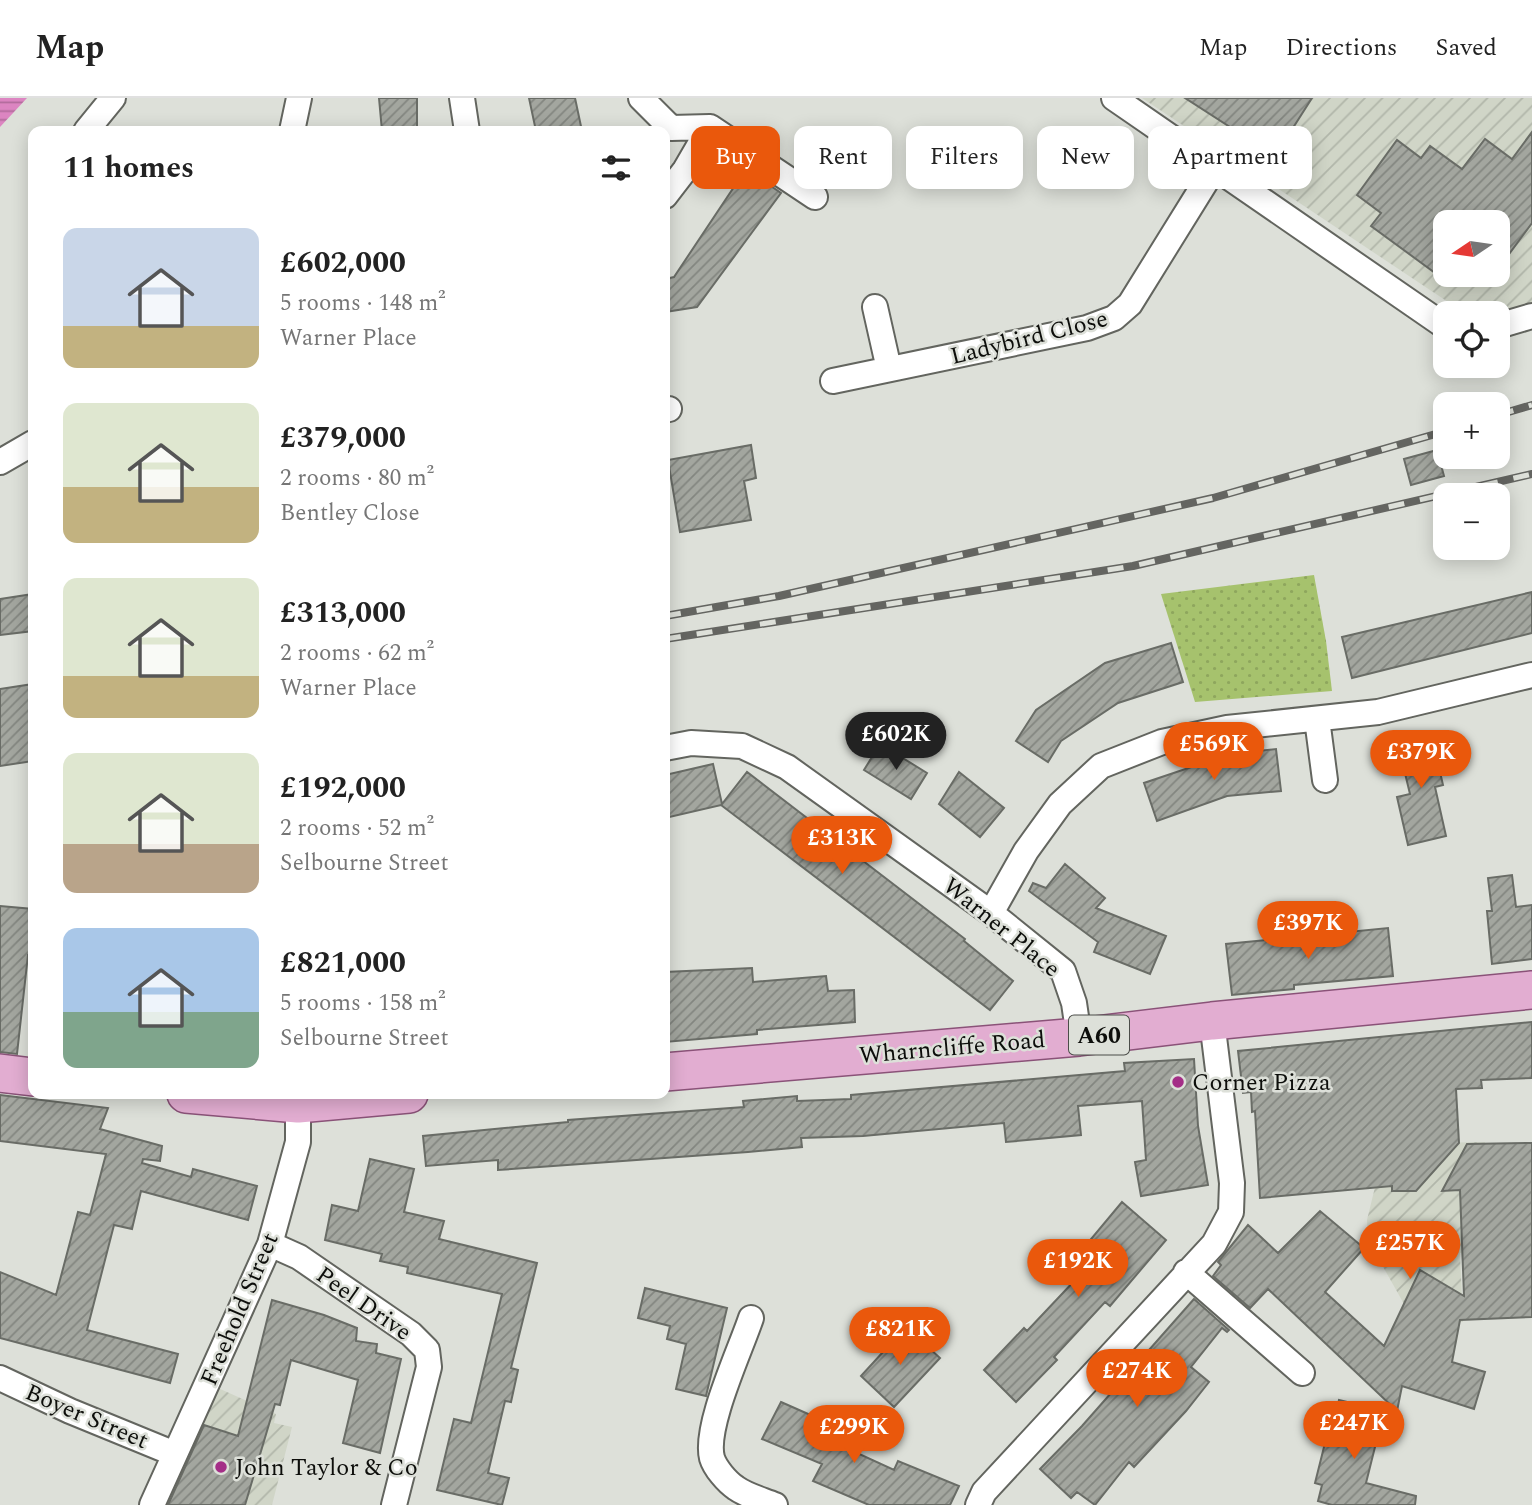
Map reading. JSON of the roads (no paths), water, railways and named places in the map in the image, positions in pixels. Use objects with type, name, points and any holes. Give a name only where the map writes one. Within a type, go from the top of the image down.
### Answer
[{"type":"main road","name":"Wharncliffe Road","points":[[670,1072],[1079,1037],[1212,1021],[1532,990]]},
{"type":"main road","points":[[0,1073],[28,1076]]},
{"type":"main road","points":[[242,1099],[298,1104],[354,1099]]},
{"type":"street","points":[[90,126],[113,98]]},
{"type":"street","points":[[293,126],[299,98]]},
{"type":"street","points":[[463,98],[466,126]]},
{"type":"street","points":[[641,98],[669,126]]},
{"type":"street","points":[[1114,98],[1155,126]]},
{"type":"street","points":[[670,127],[691,127]]},
{"type":"street","points":[[670,190],[691,160]]},
{"type":"street","points":[[780,174],[815,197]]},
{"type":"street","name":"Ladybird Close","points":[[833,381],[1087,328],[1114,318],[1130,304],[1201,189]]},
{"type":"street","points":[[1247,189],[1433,318]]},
{"type":"street","points":[[875,307],[889,369]]},
{"type":"street","points":[[1510,322],[1532,316]]},
{"type":"street","points":[[0,463],[28,446]]},
{"type":"street","points":[[991,913],[1026,851],[1060,804],[1101,766],[1162,742],[1188,736],[1227,728],[1378,712],[1532,675]]},
{"type":"street","points":[[1317,719],[1325,780]]},
{"type":"street","name":"Warner Place","points":[[670,747],[691,743],[742,746],[787,767],[991,913],[1063,971],[1074,1003],[1079,1037]]},
{"type":"street","points":[[978,1505],[984,1492],[1013,1464],[1214,1244],[1231,1212],[1232,1183],[1212,1021]]},
{"type":"street","name":"Freehold Street","points":[[152,1505],[270,1244],[298,1142],[298,1104]]},
{"type":"street","name":"Peel Drive","points":[[270,1244],[311,1265],[411,1334],[427,1350],[429,1367],[394,1505]]},
{"type":"street","points":[[1186,1272],[1301,1373]]},
{"type":"street","points":[[751,1318],[714,1421],[711,1440],[713,1460],[723,1476],[736,1489],[775,1505]]},
{"type":"street","name":"Boyer Street","points":[[0,1378],[70,1411],[175,1454]]},
{"type":"railway","points":[[1510,411],[1532,405]]},
{"type":"railway","points":[[670,615],[779,596],[1213,498],[1433,435]]},
{"type":"railway","points":[[670,638],[1133,566],[1532,474]]},
{"type":"place","name":"Corner Pizza","points":[[1178,1082]]},
{"type":"place","name":"John Taylor & Co","points":[[221,1467]]}]
